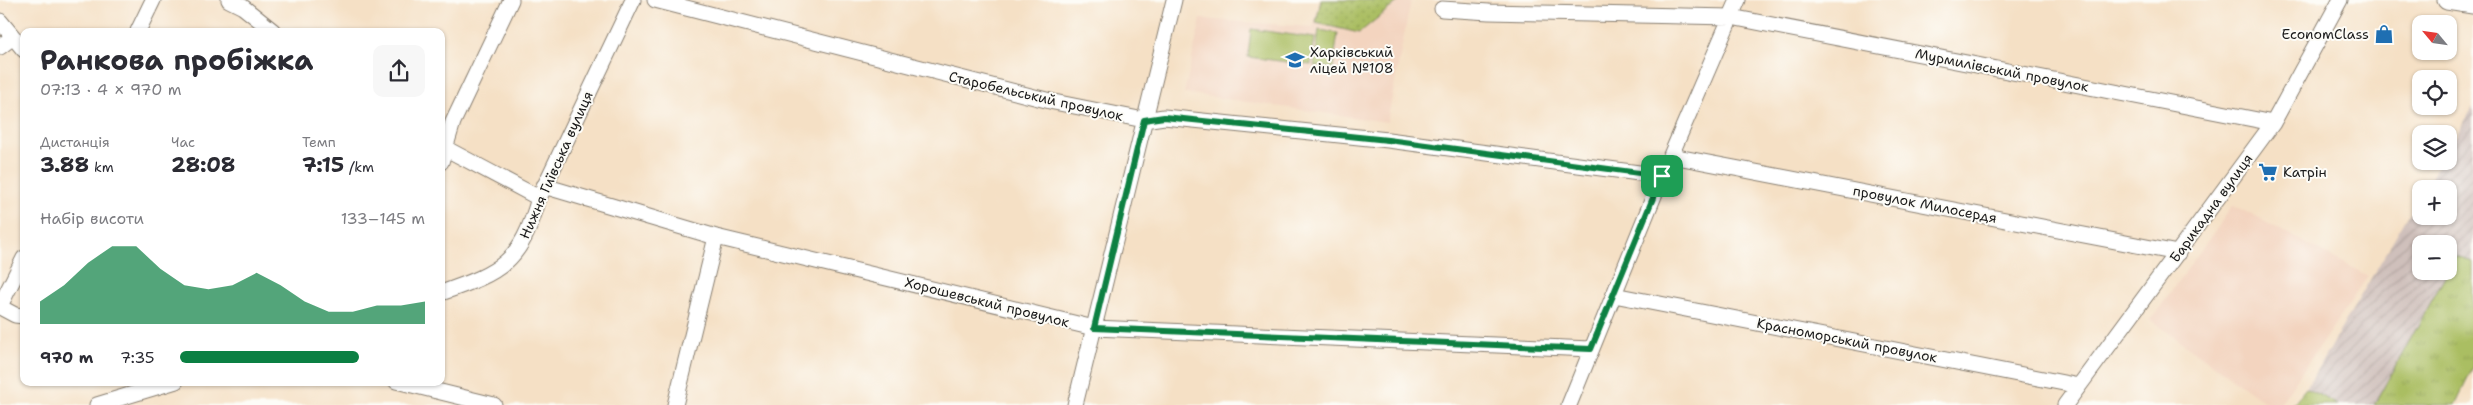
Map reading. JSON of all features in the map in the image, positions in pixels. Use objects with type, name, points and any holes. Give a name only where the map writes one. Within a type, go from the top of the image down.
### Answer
[{"type":"main road","points":[[2447,0],[2473,4]]},
{"type":"street","points":[[139,28],[153,0]]},
{"type":"street","points":[[229,0],[243,7],[269,28]]},
{"type":"street","points":[[445,146],[453,122],[511,0]]},
{"type":"street","name":"Нижня Гиївська вулиця","points":[[445,292],[484,278],[512,258],[531,226],[541,192],[633,0]]},
{"type":"street","name":"Старобельський провулок","points":[[655,0],[1054,102],[1144,120],[1164,117],[1388,140],[1662,176]]},
{"type":"street","points":[[1076,405],[1174,0]]},
{"type":"street","points":[[1569,405],[1662,176],[1738,0]]},
{"type":"street","name":"Барикадна вулиця","points":[[2065,405],[2273,123],[2340,0]]},
{"type":"street","name":"Мурмилівський провулок","points":[[1442,9],[1489,12],[1731,17],[2273,123]]},
{"type":"street","points":[[0,21],[20,45]]},
{"type":"street","points":[[0,47],[13,37]]},
{"type":"street","name":"Хорошевський провулок","points":[[445,153],[541,192],[716,237],[1094,328],[1591,349]]},
{"type":"street","name":"провулок Милосердя","points":[[1672,156],[2178,252]]},
{"type":"street","points":[[675,405],[716,237]]},
{"type":"street","points":[[20,266],[0,306],[14,315],[20,316]]},
{"type":"street","name":"Красноморський провулок","points":[[1614,295],[2079,386]]},
{"type":"street","points":[[97,405],[160,386]]},
{"type":"street","points":[[416,386],[494,405]]},
{"type":"shaded area","name":"Харківський ліцей №108","points":[[1320,0],[1411,0],[1387,122],[1184,93],[1201,19],[1313,27]]},
{"type":"shaded area","points":[[2473,107],[2473,262],[2457,257],[2457,235],[2412,235],[2412,280],[2443,280],[2374,405],[2338,405],[2306,388],[2412,209],[2412,225],[2457,225],[2457,180],[2429,180],[2436,170],[2457,170],[2457,134]]},
{"type":"shaded area","points":[[2233,205],[2368,276],[2279,405],[2269,405],[2151,320]]},
{"type":"green space","points":[[1321,0],[1400,0],[1359,33],[1316,23]]},
{"type":"green space","points":[[1251,29],[1315,38],[1311,65],[1248,57]]},
{"type":"green space","points":[[1319,30],[1338,33],[1333,68],[1314,66]]},
{"type":"green space","points":[[2457,257],[2473,262],[2473,368],[2455,405],[2374,405],[2443,280],[2457,280]]},
{"type":"green space","points":[[2306,388],[2338,405],[2292,405]]},
{"type":"place","name":"EconomClass","points":[[2384,34]]},
{"type":"place","name":"Харківський ліцей №108","points":[[1295,60]]},
{"type":"place","name":"Катрін","points":[[2268,172]]},
{"type":"route","points":[[1164,117],[1388,140],[1662,176],[1591,349],[1094,328],[1144,120],[1164,117]]}]
